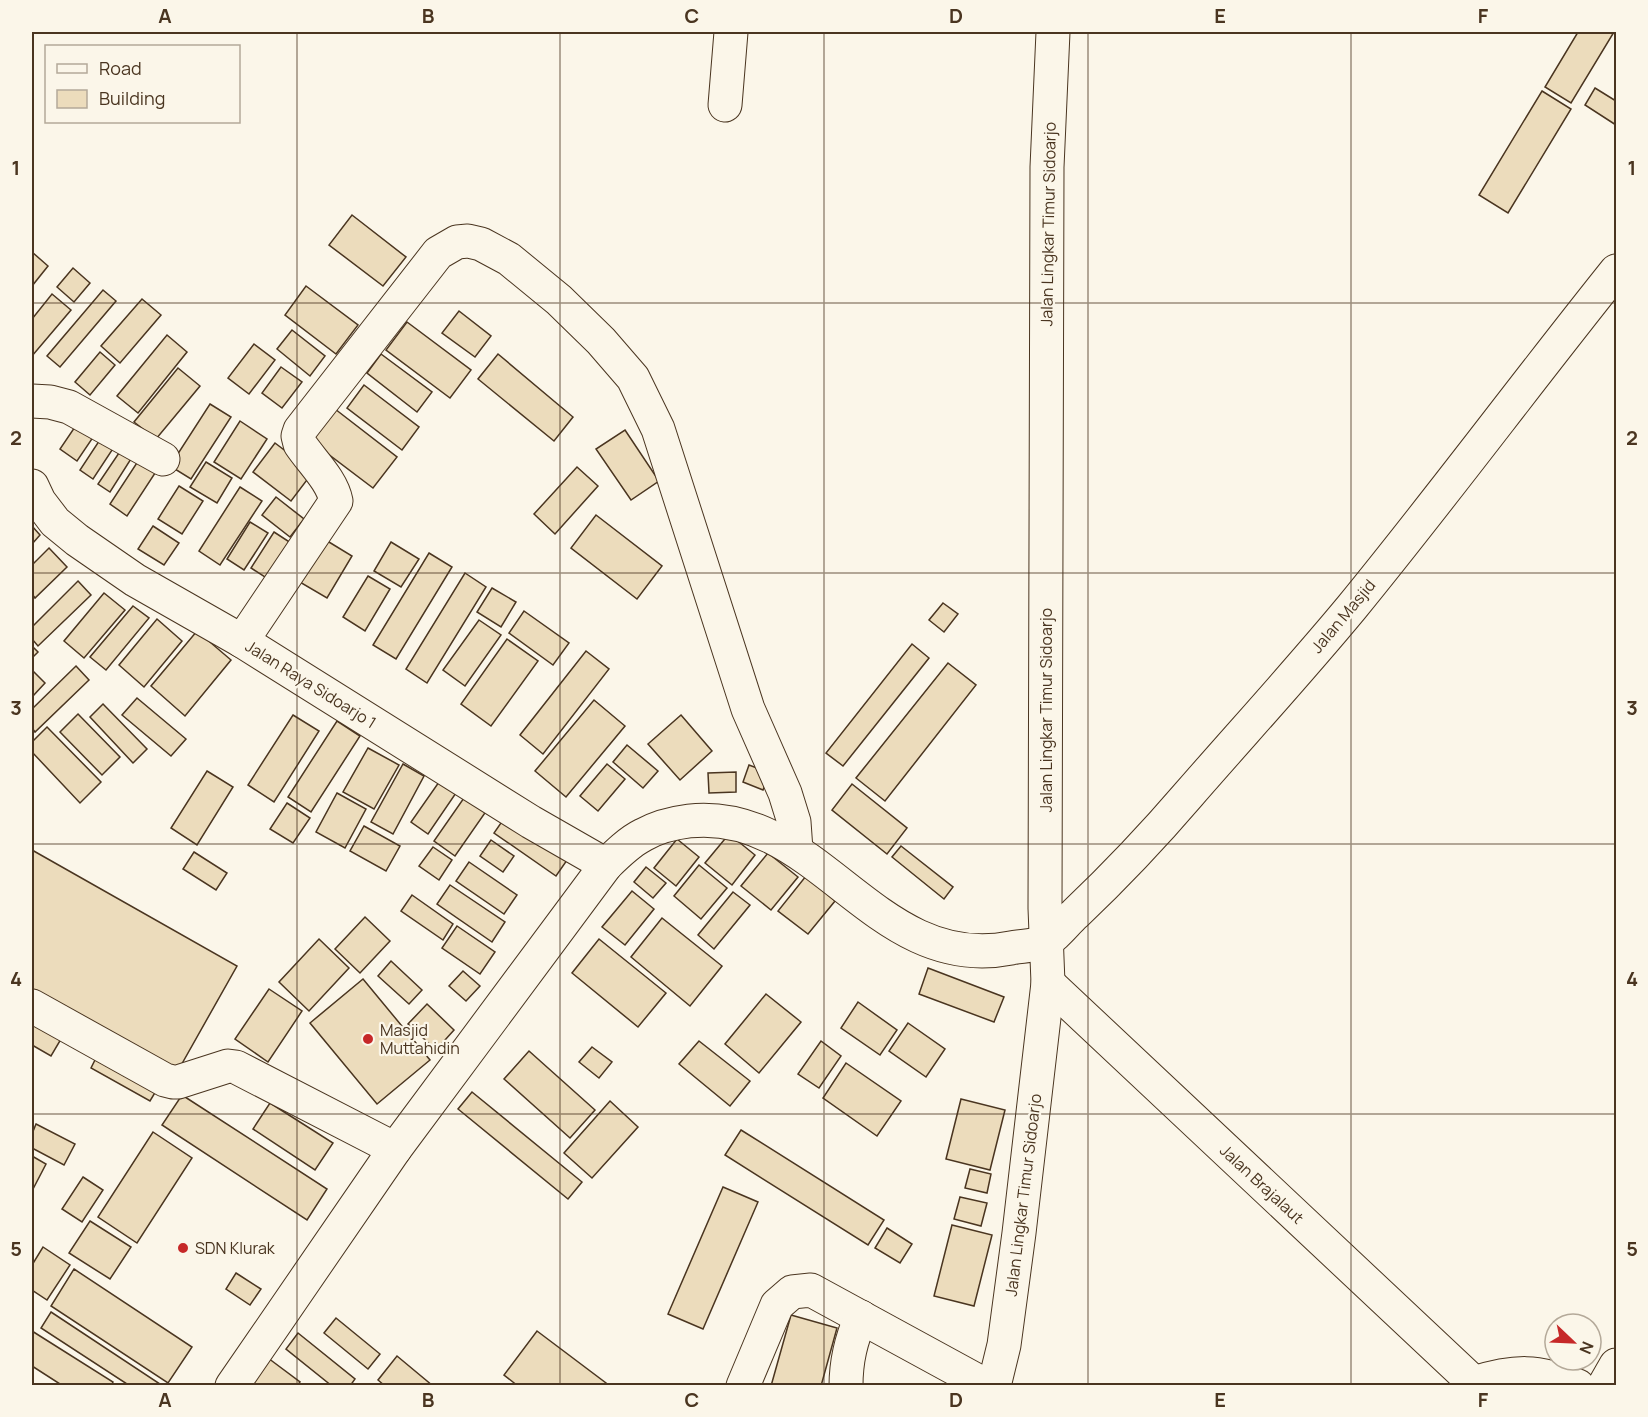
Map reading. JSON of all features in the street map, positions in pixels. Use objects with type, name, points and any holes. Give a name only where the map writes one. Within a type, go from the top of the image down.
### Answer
[{"type":"street","points":[[725,105],[731,32]]},
{"type":"street","name":"Jalan Lingkar Timur Sidoarjo","points":[[994,1386],[1004,1345],[1048,983],[1046,941],[1047,179],[1053,32]]},
{"type":"street","points":[[242,641],[336,501],[331,487],[300,444],[298,436],[300,430],[438,253],[457,242],[468,241],[480,244],[508,259],[559,300],[601,341],[633,378],[658,429],[748,709],[785,793],[794,822],[796,850]]},
{"type":"street","name":"Jalan Masjid","points":[[1046,941],[1151,838],[1351,607],[1617,271]]},
{"type":"street","points":[[32,401],[50,402],[69,407],[163,459]]},
{"type":"street","name":"Jalan Raya Sidoarjo 1","points":[[32,486],[39,501],[56,522],[76,540],[135,580],[242,641],[531,822],[606,865]]},
{"type":"street","points":[[232,1386],[395,1149],[606,865],[642,835],[670,824],[699,820],[739,823],[761,830],[796,850],[889,921],[921,938],[951,948],[975,951],[997,951],[1046,941]]},
{"type":"street","name":"Jalan Brajalaut","points":[[1048,983],[1474,1384]]},
{"type":"street","points":[[32,1006],[165,1080],[178,1082],[228,1066],[236,1067],[395,1149]]},
{"type":"street","points":[[743,1386],[777,1305],[792,1292],[811,1290],[987,1386]]},
{"type":"street","points":[[846,1386],[846,1366],[850,1342],[861,1317]]},
{"type":"street","points":[[1604,1386],[1617,1365]]},
{"type":"street","points":[[1474,1384],[1518,1373],[1559,1378],[1578,1386]]},
{"type":"building","points":[[1578,32],[1614,32],[1571,103],[1545,87]]},
{"type":"building","points":[[1595,88],[1616,101],[1616,125],[1585,105]]},
{"type":"building","points":[[1542,91],[1571,109],[1508,213],[1479,195]]},
{"type":"building","points":[[352,215],[406,257],[383,286],[329,245]]},
{"type":"building","points":[[32,252],[48,266],[32,286]]},
{"type":"building","points":[[73,268],[90,283],[74,302],[57,287]]},
{"type":"building","points":[[306,286],[358,325],[336,354],[285,315]]},
{"type":"building","points":[[103,290],[116,301],[60,367],[47,356]]},
{"type":"building","points":[[52,294],[71,310],[32,356],[32,319]]},
{"type":"building","points":[[142,299],[161,315],[120,363],[101,346]]},
{"type":"building","points":[[459,311],[491,336],[475,357],[442,333]]},
{"type":"building","points":[[407,322],[471,370],[450,398],[386,350]]},
{"type":"building","points":[[292,330],[325,356],[310,376],[277,349]]},
{"type":"building","points":[[167,335],[187,352],[138,413],[117,396]]},
{"type":"building","points":[[254,344],[275,360],[249,394],[228,378]]},
{"type":"building","points":[[100,352],[115,365],[90,395],[75,382]]},
{"type":"building","points":[[381,354],[432,392],[417,412],[367,373]]},
{"type":"building","points":[[498,354],[573,417],[554,441],[478,379]]},
{"type":"building","points":[[281,367],[302,382],[282,408],[262,393]]},
{"type":"building","points":[[178,368],[200,386],[156,439],[134,422]]},
{"type":"building","points":[[364,385],[419,427],[402,450],[347,408]]},
{"type":"building","points":[[210,404],[231,417],[191,479],[170,466]]},
{"type":"building","points":[[335,409],[397,457],[373,488],[311,441]]},
{"type":"building","points":[[83,415],[100,427],[77,461],[60,449]]},
{"type":"building","points":[[240,421],[267,439],[241,479],[214,462]]},
{"type":"building","points":[[107,429],[120,438],[93,479],[80,470]]},
{"type":"building","points":[[625,430],[659,481],[631,500],[596,449]]},
{"type":"building","points":[[275,443],[313,472],[291,501],[253,472]]},
{"type":"building","points":[[125,444],[136,451],[110,492],[98,484]]},
{"type":"building","points":[[144,452],[161,464],[127,516],[110,504]]},
{"type":"building","points":[[206,462],[232,478],[217,503],[190,487]]},
{"type":"building","points":[[577,467],[598,486],[555,534],[534,514]]},
{"type":"building","points":[[179,486],[203,501],[182,534],[158,519]]},
{"type":"building","points":[[240,487],[262,501],[220,565],[199,551]]},
{"type":"building","points":[[276,497],[304,519],[290,537],[262,515]]},
{"type":"building","points":[[596,515],[662,566],[637,599],[571,548]]},
{"type":"building","points":[[250,522],[268,533],[244,570],[227,559]]},
{"type":"building","points":[[32,526],[40,535],[32,544]]},
{"type":"building","points":[[153,526],[179,543],[164,565],[138,549]]},
{"type":"building","points":[[274,532],[291,543],[268,579],[251,568]]},
{"type":"building","points":[[324,539],[352,556],[327,598],[298,581]]},
{"type":"building","points":[[391,542],[419,559],[401,587],[374,571]]},
{"type":"building","points":[[49,548],[67,567],[35,598],[32,594],[32,565]]},
{"type":"building","points":[[429,553],[452,567],[396,659],[373,645]]},
{"type":"building","points":[[465,573],[486,587],[427,683],[406,669]]},
{"type":"building","points":[[368,576],[390,589],[365,631],[343,617]]},
{"type":"building","points":[[78,581],[91,595],[38,646],[32,639],[32,627]]},
{"type":"building","points":[[492,588],[516,602],[501,627],[477,612]]},
{"type":"building","points":[[104,593],[125,610],[84,658],[64,641]]},
{"type":"building","points":[[943,603],[958,614],[944,632],[929,620]]},
{"type":"building","points":[[133,606],[149,618],[106,670],[90,657]]},
{"type":"building","points":[[524,611],[569,643],[553,665],[509,633]]},
{"type":"building","points":[[157,619],[182,641],[144,687],[119,665]]},
{"type":"building","points":[[479,620],[501,635],[465,686],[443,670]]},
{"type":"building","points":[[197,631],[231,660],[185,716],[151,686]]},
{"type":"building","points":[[507,639],[538,661],[491,726],[461,704]]},
{"type":"building","points":[[912,644],[929,658],[843,766],[826,753]]},
{"type":"building","points":[[32,646],[38,652],[32,658]]},
{"type":"building","points":[[586,651],[609,669],[543,754],[520,735]]},
{"type":"building","points":[[948,663],[976,685],[885,801],[856,778]]},
{"type":"building","points":[[76,666],[89,680],[35,732],[32,728],[32,709]]},
{"type":"building","points":[[32,670],[45,683],[32,697]]},
{"type":"building","points":[[137,698],[186,739],[171,756],[122,715]]},
{"type":"building","points":[[594,700],[625,726],[566,797],[535,771]]},
{"type":"building","points":[[103,704],[147,749],[133,763],[90,717]]},
{"type":"building","points":[[78,714],[120,757],[102,775],[60,732]]},
{"type":"building","points":[[293,715],[319,731],[274,802],[248,785]]},
{"type":"building","points":[[681,715],[712,751],[680,780],[648,744]]},
{"type":"building","points":[[337,721],[360,736],[311,812],[288,797]]},
{"type":"building","points":[[47,727],[101,782],[80,803],[32,752],[32,742]]},
{"type":"building","points":[[627,745],[658,771],[643,788],[613,762]]},
{"type":"building","points":[[368,748],[399,765],[374,809],[343,792]]},
{"type":"building","points":[[403,764],[424,776],[393,834],[371,822]]},
{"type":"building","points":[[607,764],[625,779],[598,811],[580,796]]},
{"type":"building","points":[[749,765],[770,773],[763,790],[743,782]]},
{"type":"building","points":[[207,771],[233,787],[197,845],[171,828]]},
{"type":"building","points":[[736,772],[736,792],[709,793],[708,773]]},
{"type":"building","points":[[439,782],[456,793],[428,834],[411,822]]},
{"type":"building","points":[[852,784],[907,828],[887,854],[832,810]]},
{"type":"building","points":[[337,793],[366,809],[345,848],[316,832]]},
{"type":"building","points":[[466,795],[487,810],[455,856],[434,841]]},
{"type":"building","points":[[287,803],[310,818],[293,843],[270,829]]},
{"type":"building","points":[[510,810],[572,853],[556,876],[494,833]]},
{"type":"building","points":[[364,826],[400,846],[386,871],[350,851]]},
{"type":"building","points":[[729,834],[755,855],[732,885],[705,863]]},
{"type":"building","points":[[677,839],[699,857],[676,886],[654,868]]},
{"type":"building","points":[[491,840],[514,856],[503,872],[480,856]]},
{"type":"building","points":[[901,846],[953,887],[944,899],[892,857]]},
{"type":"building","points":[[433,847],[452,860],[439,880],[419,866]]},
{"type":"building","points":[[32,850],[237,966],[175,1076],[32,995]]},
{"type":"building","points":[[194,852],[227,873],[216,890],[183,869]]},
{"type":"building","points":[[768,853],[798,877],[771,910],[741,886]]},
{"type":"building","points":[[469,862],[517,895],[504,914],[456,881]]},
{"type":"building","points":[[699,865],[727,888],[701,919],[674,896]]},
{"type":"building","points":[[646,867],[666,883],[653,898],[634,882]]},
{"type":"building","points":[[806,876],[835,901],[808,934],[778,911]]},
{"type":"building","points":[[450,885],[505,922],[492,942],[437,904]]},
{"type":"building","points":[[632,891],[654,909],[625,945],[602,927]]},
{"type":"building","points":[[733,892],[750,905],[714,949],[698,935]]},
{"type":"building","points":[[412,895],[453,924],[443,940],[401,911]]},
{"type":"building","points":[[365,917],[390,941],[360,973],[335,949]]},
{"type":"building","points":[[662,918],[722,966],[690,1006],[631,957]]},
{"type":"building","points":[[457,926],[495,952],[480,974],[442,948]]},
{"type":"building","points":[[319,939],[349,968],[309,1011],[279,982]]},
{"type":"building","points":[[599,939],[666,993],[638,1027],[572,973]]},
{"type":"building","points":[[391,961],[422,990],[409,1004],[378,976]]},
{"type":"building","points":[[928,968],[1004,997],[994,1022],[919,994]]},
{"type":"building","points":[[463,971],[480,986],[466,1001],[449,986]]},
{"type":"building","points":[[363,979],[430,1060],[377,1104],[310,1023]]},
{"type":"building","points":[[269,989],[302,1011],[268,1062],[235,1039]]},
{"type":"building","points":[[766,994],[801,1022],[759,1073],[725,1044]]},
{"type":"building","points":[[858,1002],[897,1030],[880,1055],[841,1028]]},
{"type":"building","points":[[427,1004],[454,1030],[436,1050],[408,1024]]},
{"type":"building","points":[[32,1016],[64,1034],[51,1056],[32,1045]]},
{"type":"building","points":[[908,1023],[945,1049],[926,1077],[889,1051]]},
{"type":"building","points":[[699,1041],[750,1081],[730,1106],[679,1064]]},
{"type":"building","points":[[821,1041],[841,1056],[819,1088],[798,1074]]},
{"type":"building","points":[[592,1047],[612,1062],[599,1078],[579,1062]]},
{"type":"building","points":[[529,1051],[595,1110],[570,1138],[504,1079]]},
{"type":"building","points":[[99,1052],[159,1086],[150,1101],[91,1068]]},
{"type":"building","points":[[846,1063],[901,1101],[877,1136],[823,1098]]},
{"type":"building","points":[[472,1092],[582,1182],[568,1199],[458,1109]]},
{"type":"building","points":[[182,1095],[327,1189],[307,1220],[162,1125]]},
{"type":"building","points":[[961,1099],[1005,1110],[990,1170],[946,1159]]},
{"type":"building","points":[[610,1101],[638,1127],[592,1178],[564,1153]]},
{"type":"building","points":[[270,1103],[333,1143],[315,1170],[253,1129]]},
{"type":"building","points":[[36,1124],[75,1144],[64,1165],[32,1148],[32,1134]]},
{"type":"building","points":[[741,1130],[884,1220],[868,1245],[725,1155]]},
{"type":"building","points":[[153,1132],[192,1158],[137,1243],[98,1217]]},
{"type":"building","points":[[32,1156],[46,1164],[32,1191]]},
{"type":"building","points":[[970,1169],[991,1174],[987,1193],[965,1188]]},
{"type":"building","points":[[83,1177],[103,1190],[82,1222],[62,1209]]},
{"type":"building","points":[[723,1187],[758,1202],[703,1329],[668,1314]]},
{"type":"building","points":[[960,1197],[987,1203],[981,1226],[954,1219]]},
{"type":"building","points":[[90,1221],[131,1247],[110,1279],[69,1253]]},
{"type":"building","points":[[952,1225],[992,1235],[974,1306],[934,1296]]},
{"type":"building","points":[[887,1228],[912,1244],[900,1263],[875,1248]]},
{"type":"building","points":[[43,1247],[70,1265],[47,1300],[32,1290],[32,1265]]},
{"type":"building","points":[[74,1269],[192,1347],[168,1383],[51,1306]]},
{"type":"building","points":[[236,1273],[261,1289],[250,1305],[226,1289]]},
{"type":"building","points":[[51,1312],[163,1386],[130,1386],[41,1328]]},
{"type":"building","points":[[791,1315],[837,1328],[821,1386],[771,1386]]},
{"type":"building","points":[[336,1318],[380,1354],[368,1369],[324,1333]]},
{"type":"building","points":[[32,1331],[113,1382],[111,1386],[63,1386],[32,1366]]},
{"type":"building","points":[[537,1331],[610,1386],[518,1386],[504,1375]]},
{"type":"building","points":[[298,1333],[355,1379],[350,1386],[332,1386],[286,1349]]},
{"type":"building","points":[[397,1356],[433,1386],[385,1386],[378,1380]]},
{"type":"building","points":[[268,1358],[300,1382],[297,1386],[246,1386]]},
{"type":"place","name":"Masjid Muttahidin","points":[[368,1039]]},
{"type":"place","name":"SDN Klurak","points":[[183,1248]]}]
